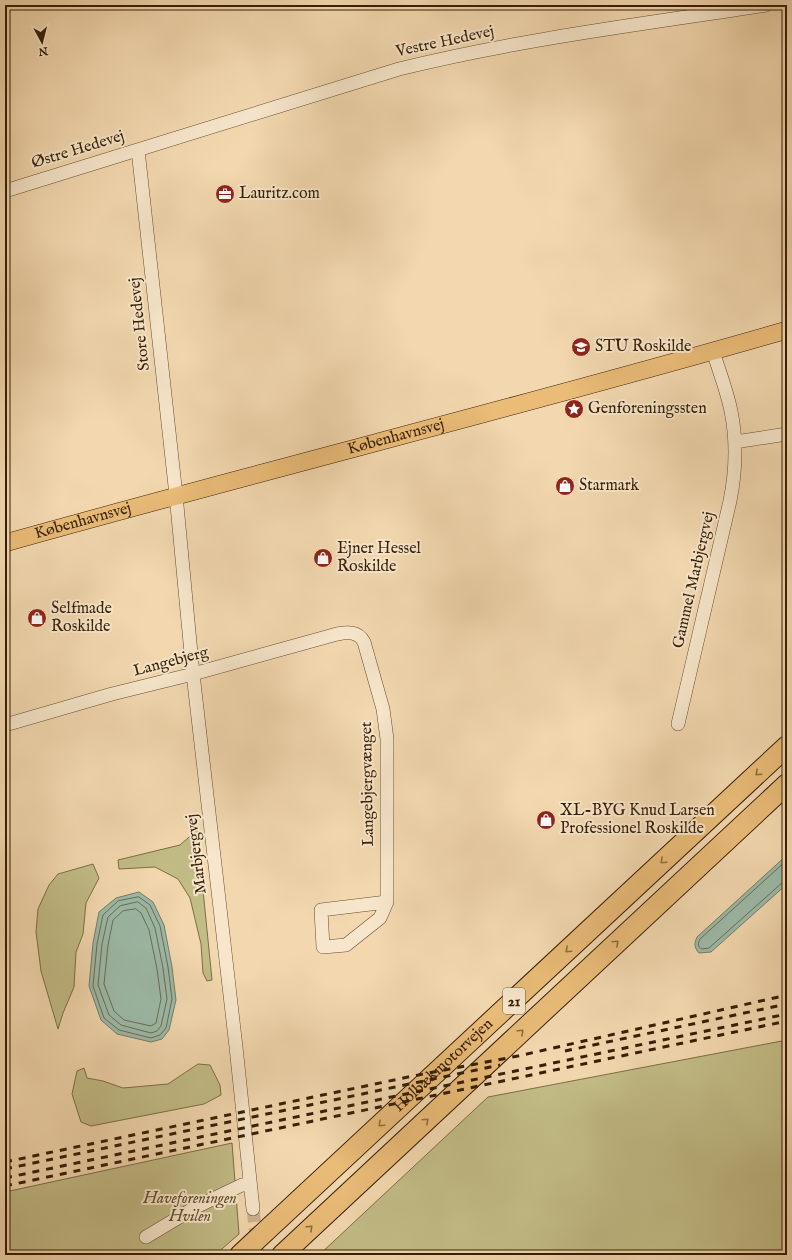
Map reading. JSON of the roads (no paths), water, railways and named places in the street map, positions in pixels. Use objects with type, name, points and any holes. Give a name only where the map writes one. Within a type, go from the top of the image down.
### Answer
[{"type":"highway","name":"Holbækmotorvejen","points":[[240,1255],[787,746]]},
{"type":"highway","name":"Holbækmotorvejen","points":[[282,1255],[787,784]]},
{"type":"main road","name":"Københavnsvej","points":[[5,543],[176,495],[787,330]]},
{"type":"street","name":"Vestre Hedevej","points":[[138,150],[400,69],[453,56],[575,34],[766,5]]},
{"type":"street","name":"Østre Hedevej","points":[[5,190],[138,150]]},
{"type":"street","name":"Store Hedevej","points":[[138,150],[176,495]]},
{"type":"street","name":"Gammel Marbjergvej","points":[[678,724],[730,501],[734,474],[735,442],[731,410],[713,351]]},
{"type":"street","points":[[735,442],[787,434]]},
{"type":"street","name":"Marbjergvej","points":[[176,495],[193,674],[236,1046],[253,1209]]},
{"type":"street","name":"Langebjerg","points":[[5,725],[112,694],[346,633]]},
{"type":"street","name":"Langebjergvænget","points":[[346,633],[358,634],[364,642],[383,708],[387,739],[387,902],[380,918],[346,945],[323,947],[321,910],[387,902]]},
{"type":"street","points":[[146,1237],[196,1207],[242,1185],[250,1184]]},
{"type":"water","points":[[787,855],[787,884],[711,952],[699,953],[695,945],[697,937]]},
{"type":"water","points":[[139,892],[153,902],[164,925],[172,967],[176,1000],[169,1030],[162,1039],[151,1042],[117,1034],[101,1020],[89,986],[93,943],[99,912],[116,898]]},
{"type":"tunnel","points":[[253,1209],[258,1255]]},
{"type":"railway","points":[[5,1162],[413,1076],[518,1056],[787,995]]},
{"type":"railway","points":[[565,1051],[787,1004]]},
{"type":"railway","points":[[5,1178],[787,1014]]},
{"type":"railway","points":[[5,1186],[787,1021]]},
{"type":"railway","points":[[5,1169],[500,1065]]},
{"type":"place","name":"Lauritz.com","points":[[225,194]]},
{"type":"place","name":"STU Roskilde","points":[[581,347]]},
{"type":"place","name":"Genforeningssten","points":[[574,409]]},
{"type":"place","name":"Starmark","points":[[565,486]]},
{"type":"place","name":"Ejner Hessel Roskilde","points":[[323,558]]},
{"type":"place","name":"Selfmade Roskilde","points":[[37,618]]},
{"type":"place","name":"XL-BYG Knud Larsen Professionel Roskilde","points":[[546,820]]},
{"type":"park label","name":"Haveforeningen Hvilen","points":[[190,1208]]}]
